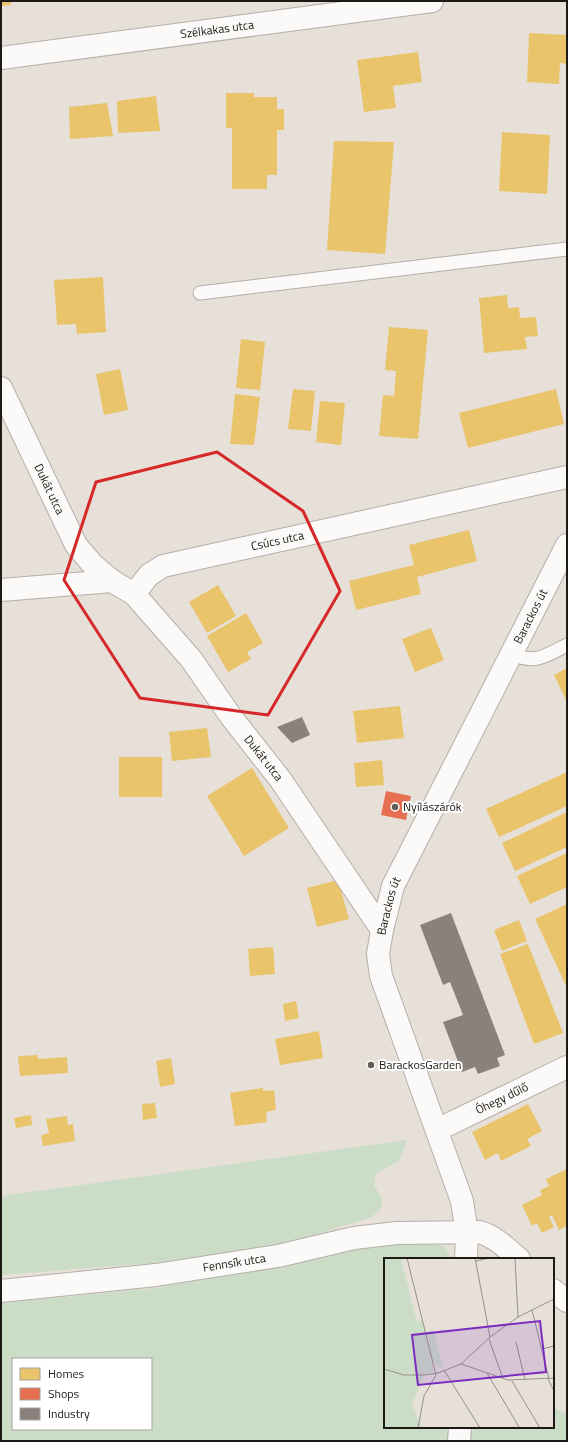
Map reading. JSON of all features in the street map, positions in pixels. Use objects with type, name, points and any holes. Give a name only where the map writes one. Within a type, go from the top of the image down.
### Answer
[{"type":"street","name":"Szélkakas utca","points":[[1,58],[313,8],[432,1]]},
{"type":"street","name":"Dukát utca","points":[[1,388],[76,545],[94,565],[112,581]]},
{"type":"street","name":"Csúcs utca","points":[[134,594],[149,575],[163,566],[567,477]]},
{"type":"street","name":"Barackos út","points":[[466,1258],[466,1233],[462,1201],[380,976],[378,954],[392,886],[513,654],[567,545]]},
{"type":"street","points":[[1,590],[112,581],[134,594]]},
{"type":"street","name":"Dukát utca","points":[[134,594],[191,659],[232,718],[280,779],[382,930]]},
{"type":"street","name":"Óhegy dűlő","points":[[437,1130],[567,1067]]},
{"type":"street","points":[[466,1233],[478,1232],[488,1234],[496,1239],[517,1258]]},
{"type":"street","name":"Fennsík utca","points":[[1,1291],[156,1275],[278,1256],[354,1238],[397,1233],[466,1233]]},
{"type":"street","points":[[554,1291],[567,1301]]},
{"type":"street","points":[[460,1428],[460,1441]]},
{"type":"lane","points":[[200,293],[567,249]]},
{"type":"lane","points":[[513,654],[523,659],[533,660],[567,645]]},
{"type":"highlighted area","points":[[217,452],[303,511],[340,591],[268,715],[140,698],[64,580],[96,482]]},
{"type":"green space","points":[[407,1140],[399,1161],[376,1174],[374,1185],[382,1199],[381,1209],[370,1218],[278,1246],[154,1263],[1,1275],[1,1196]]},
{"type":"green space","points":[[414,1242],[433,1243],[445,1247],[451,1258],[384,1258],[384,1428],[554,1428],[554,1408],[567,1414],[567,1441],[1,1441],[1,1303],[156,1288],[361,1248]]},
{"type":"building: Homes","points":[[1,1],[11,1],[11,5],[1,6]]},
{"type":"building: Homes","points":[[529,33],[567,35],[567,64],[560,63],[559,84],[527,82]]},
{"type":"building: Homes","points":[[418,52],[422,82],[393,86],[396,108],[364,112],[357,60]]},
{"type":"building: Homes","points":[[226,93],[254,93],[254,97],[277,97],[277,109],[284,109],[284,130],[277,130],[277,175],[267,175],[267,189],[232,189],[232,128],[226,128]]},
{"type":"building: Homes","points":[[156,96],[160,131],[118,133],[117,101]]},
{"type":"building: Homes","points":[[107,103],[113,136],[70,139],[69,107]]},
{"type":"building: Homes","points":[[502,132],[550,135],[547,194],[499,191]]},
{"type":"building: Homes","points":[[334,141],[394,142],[385,254],[327,250]]},
{"type":"building: Homes","points":[[103,277],[106,332],[77,334],[76,324],[57,325],[54,280]]},
{"type":"building: Homes","points":[[507,295],[508,308],[519,307],[520,318],[536,317],[538,336],[525,337],[527,349],[484,353],[479,298]]},
{"type":"building: Homes","points":[[389,327],[428,330],[418,439],[379,436],[383,395],[394,396],[396,371],[385,370]]},
{"type":"building: Homes","points":[[241,339],[265,342],[260,390],[236,388]]},
{"type":"building: Homes","points":[[120,369],[128,410],[104,415],[96,374]]},
{"type":"building: Homes","points":[[293,389],[315,391],[311,431],[288,429]]},
{"type":"building: Homes","points":[[556,389],[564,424],[468,448],[459,413]]},
{"type":"building: Homes","points":[[235,394],[260,397],[254,445],[230,444]]},
{"type":"building: Homes","points":[[320,401],[345,403],[341,445],[316,442]]},
{"type":"building: Homes","points":[[469,530],[477,561],[417,577],[421,594],[356,610],[349,581],[414,565],[409,545]]},
{"type":"building: Homes","points":[[218,585],[236,616],[207,633],[189,602]]},
{"type":"building: Homes","points":[[246,613],[263,643],[247,652],[251,659],[228,672],[207,636]]},
{"type":"building: Homes","points":[[431,628],[444,660],[415,672],[402,639]]},
{"type":"building: Homes","points":[[567,668],[567,702],[554,675]]},
{"type":"building: Homes","points":[[400,706],[404,738],[357,743],[353,711]]},
{"type":"building: Homes","points":[[207,728],[211,757],[172,761],[169,732]]},
{"type":"building: Homes","points":[[119,757],[162,757],[162,797],[119,797]]},
{"type":"building: Homes","points":[[382,760],[384,785],[356,787],[354,763]]},
{"type":"building: Homes","points":[[252,768],[289,828],[244,856],[207,796]]},
{"type":"building: Homes","points":[[567,772],[567,806],[499,837],[486,809]]},
{"type":"building: Homes","points":[[567,812],[567,847],[515,871],[502,843]]},
{"type":"building: Homes","points":[[567,853],[567,887],[530,904],[517,876]]},
{"type":"building: Homes","points":[[338,880],[349,919],[317,927],[307,888]]},
{"type":"building: Homes","points":[[567,904],[567,988],[535,919]]},
{"type":"building: Homes","points":[[519,920],[527,941],[502,951],[494,930]]},
{"type":"building: Homes","points":[[528,944],[563,1033],[534,1044],[500,954]]},
{"type":"building: Homes","points":[[273,947],[275,974],[250,976],[248,949]]},
{"type":"building: Homes","points":[[296,1001],[299,1018],[285,1021],[283,1004]]},
{"type":"building: Homes","points":[[319,1031],[323,1058],[280,1065],[275,1039]]},
{"type":"building: Homes","points":[[38,1055],[38,1059],[67,1057],[68,1073],[20,1076],[18,1056]]},
{"type":"building: Homes","points":[[171,1058],[175,1084],[160,1087],[156,1061]]},
{"type":"building: Homes","points":[[263,1088],[263,1091],[274,1090],[276,1110],[266,1112],[267,1122],[235,1126],[230,1093]]},
{"type":"building: Homes","points":[[155,1103],[157,1118],[143,1120],[142,1104]]},
{"type":"building: Homes","points":[[528,1104],[542,1131],[527,1139],[531,1146],[501,1161],[498,1153],[485,1160],[472,1132]]},
{"type":"building: Homes","points":[[31,1115],[32,1125],[16,1128],[14,1118]]},
{"type":"building: Homes","points":[[67,1116],[68,1125],[73,1124],[75,1141],[43,1146],[41,1135],[49,1133],[46,1119]]},
{"type":"building: Homes","points":[[567,1169],[567,1226],[559,1230],[552,1215],[549,1217],[554,1227],[542,1233],[537,1223],[532,1226],[522,1205],[542,1195],[540,1190],[549,1186],[546,1179]]},
{"type":"building: Shops","points":[[386,791],[411,796],[406,820],[381,815]]},
{"type":"building: Industry","points":[[302,717],[310,735],[292,743],[277,727]]},
{"type":"building: Industry","points":[[451,913],[505,1055],[497,1058],[500,1066],[478,1074],[475,1067],[462,1072],[443,1022],[463,1015],[450,982],[443,985],[420,925]]},
{"type":"place","name":"Nyílászárók","points":[[395,807]]},
{"type":"place","name":"BarackosGarden","points":[[371,1065]]}]
